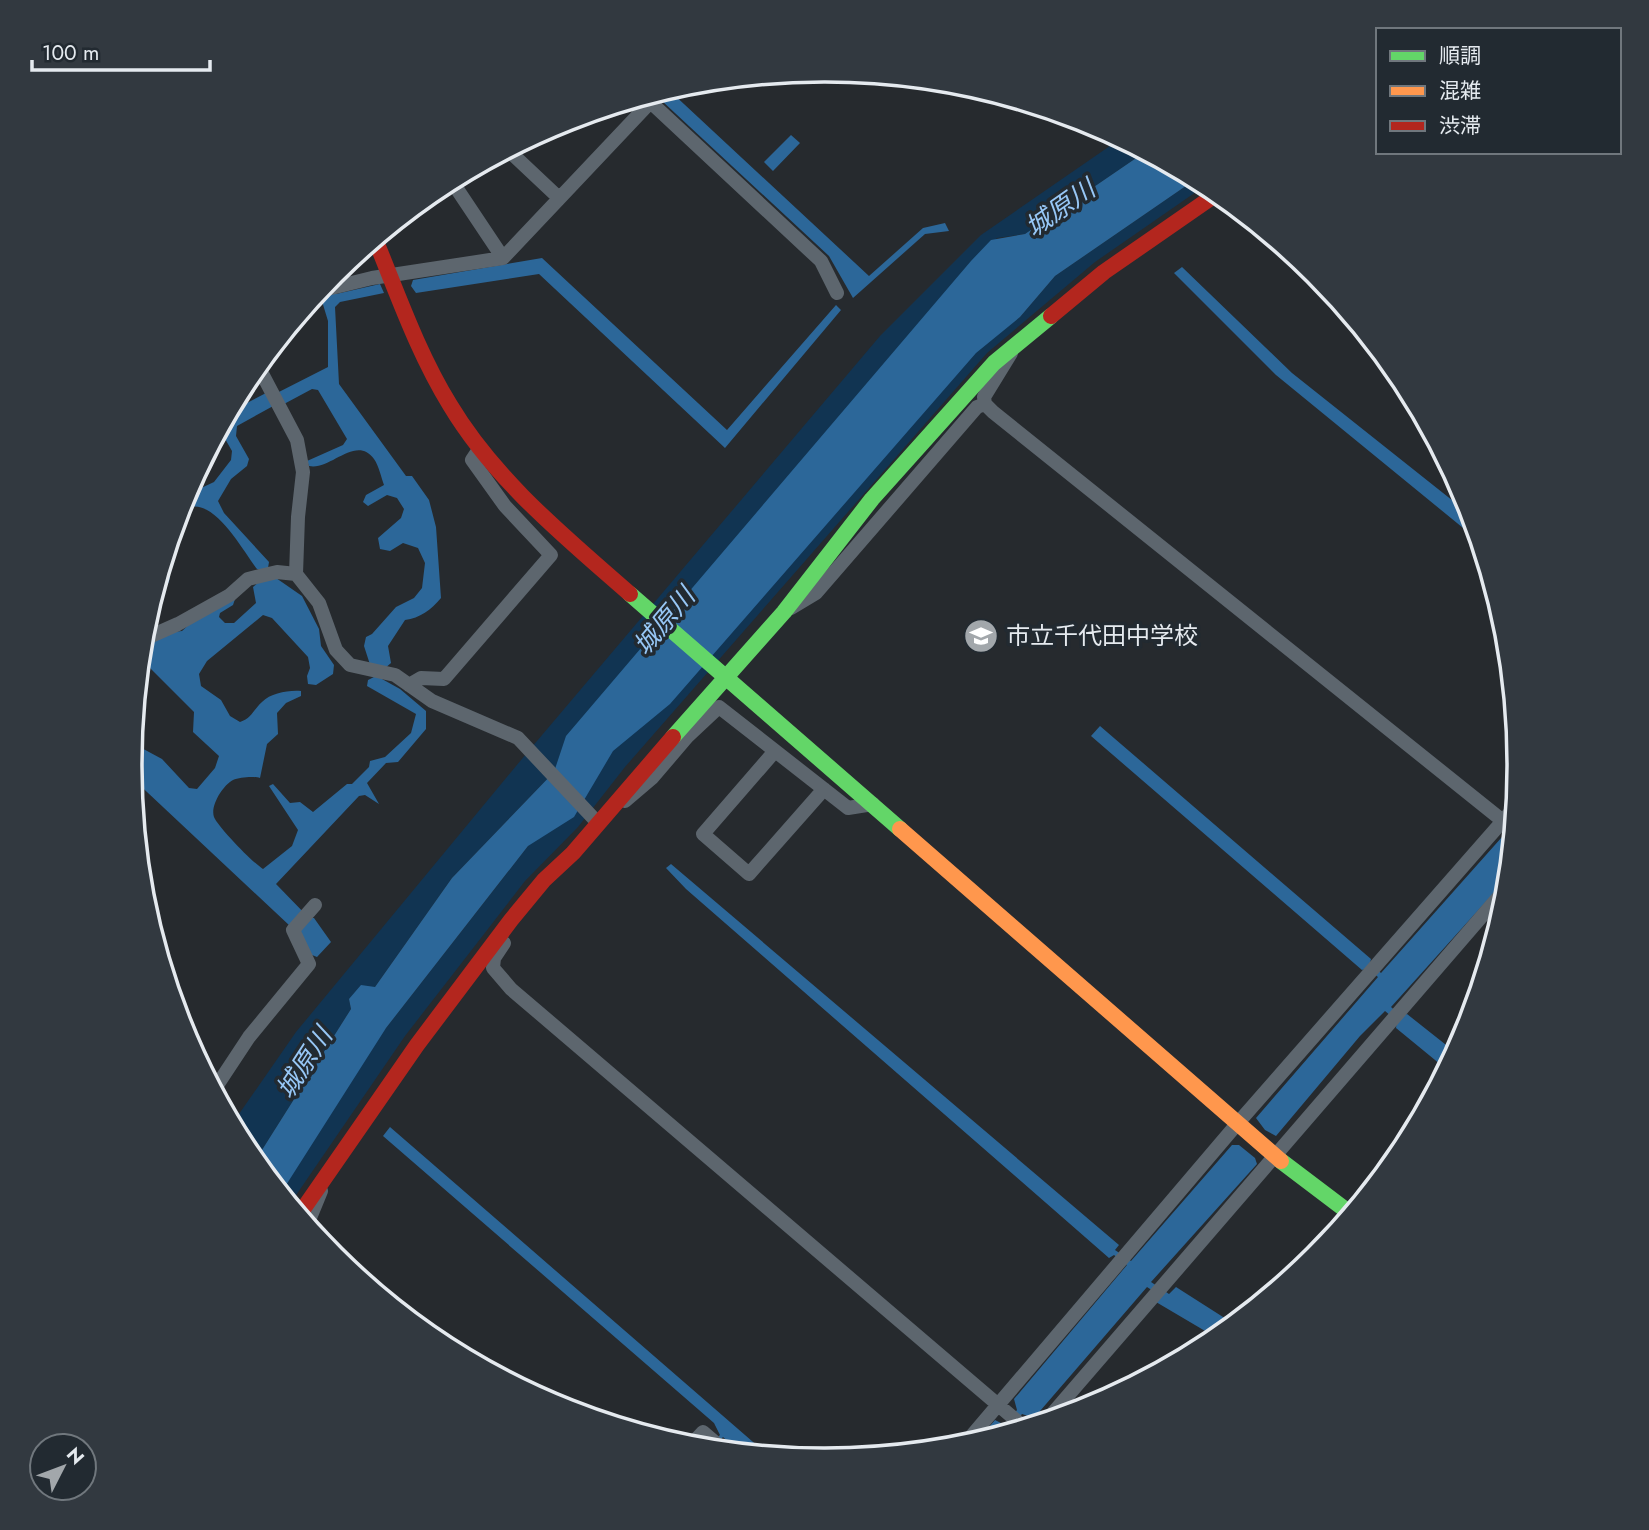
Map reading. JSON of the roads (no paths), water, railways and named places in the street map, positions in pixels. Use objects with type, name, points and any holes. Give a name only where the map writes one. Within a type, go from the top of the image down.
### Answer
[{"type":"street","points":[[658,104],[821,261],[837,292]]},
{"type":"street","points":[[337,287],[390,275],[503,258],[641,108]]},
{"type":"street","points":[[515,157],[559,198]]},
{"type":"street","points":[[457,190],[503,258]]},
{"type":"street","points":[[305,1207],[417,1045],[511,920],[727,677],[873,499],[994,363],[1104,272],[1208,200]]},
{"type":"street","points":[[379,248],[431,369],[463,426],[542,517],[1274,1156],[1343,1208]]},
{"type":"street","points":[[985,404],[987,389],[1018,342]]},
{"type":"street","points":[[264,376],[297,440],[303,472],[296,574],[319,603],[337,650],[350,665],[395,675],[432,701],[518,738],[597,822]]},
{"type":"street","points":[[783,612],[816,593],[977,407],[985,404]]},
{"type":"street","points":[[985,404],[1132,525],[1505,822]]},
{"type":"street","points":[[409,685],[421,678],[444,679],[551,555],[505,506],[472,460],[480,448]]},
{"type":"street","points":[[155,634],[230,595],[248,579],[277,572],[296,574]]},
{"type":"street","points":[[611,808],[624,802],[652,778],[687,737],[719,707],[848,808],[873,804]]},
{"type":"street","points":[[775,751],[703,834],[749,874],[824,789]]},
{"type":"street","points":[[976,1430],[1237,1124],[1373,970],[1503,833]]},
{"type":"street","points":[[1059,1406],[1493,902]]},
{"type":"street","points":[[220,1081],[249,1037],[309,964],[293,930],[315,905]]},
{"type":"street","points":[[511,920],[505,941],[494,958],[493,968],[511,989],[1015,1420]]},
{"type":"street","points":[[312,1216],[325,1178]]},
{"type":"place","name":"市立千代田中学校","points":[[981,636]]},
{"type":"water label","name":"城原川","points":[[1060,208]]},
{"type":"water label","name":"城原川","points":[[664,621]]},
{"type":"water label","name":"城原川","points":[[304,1063]]}]
